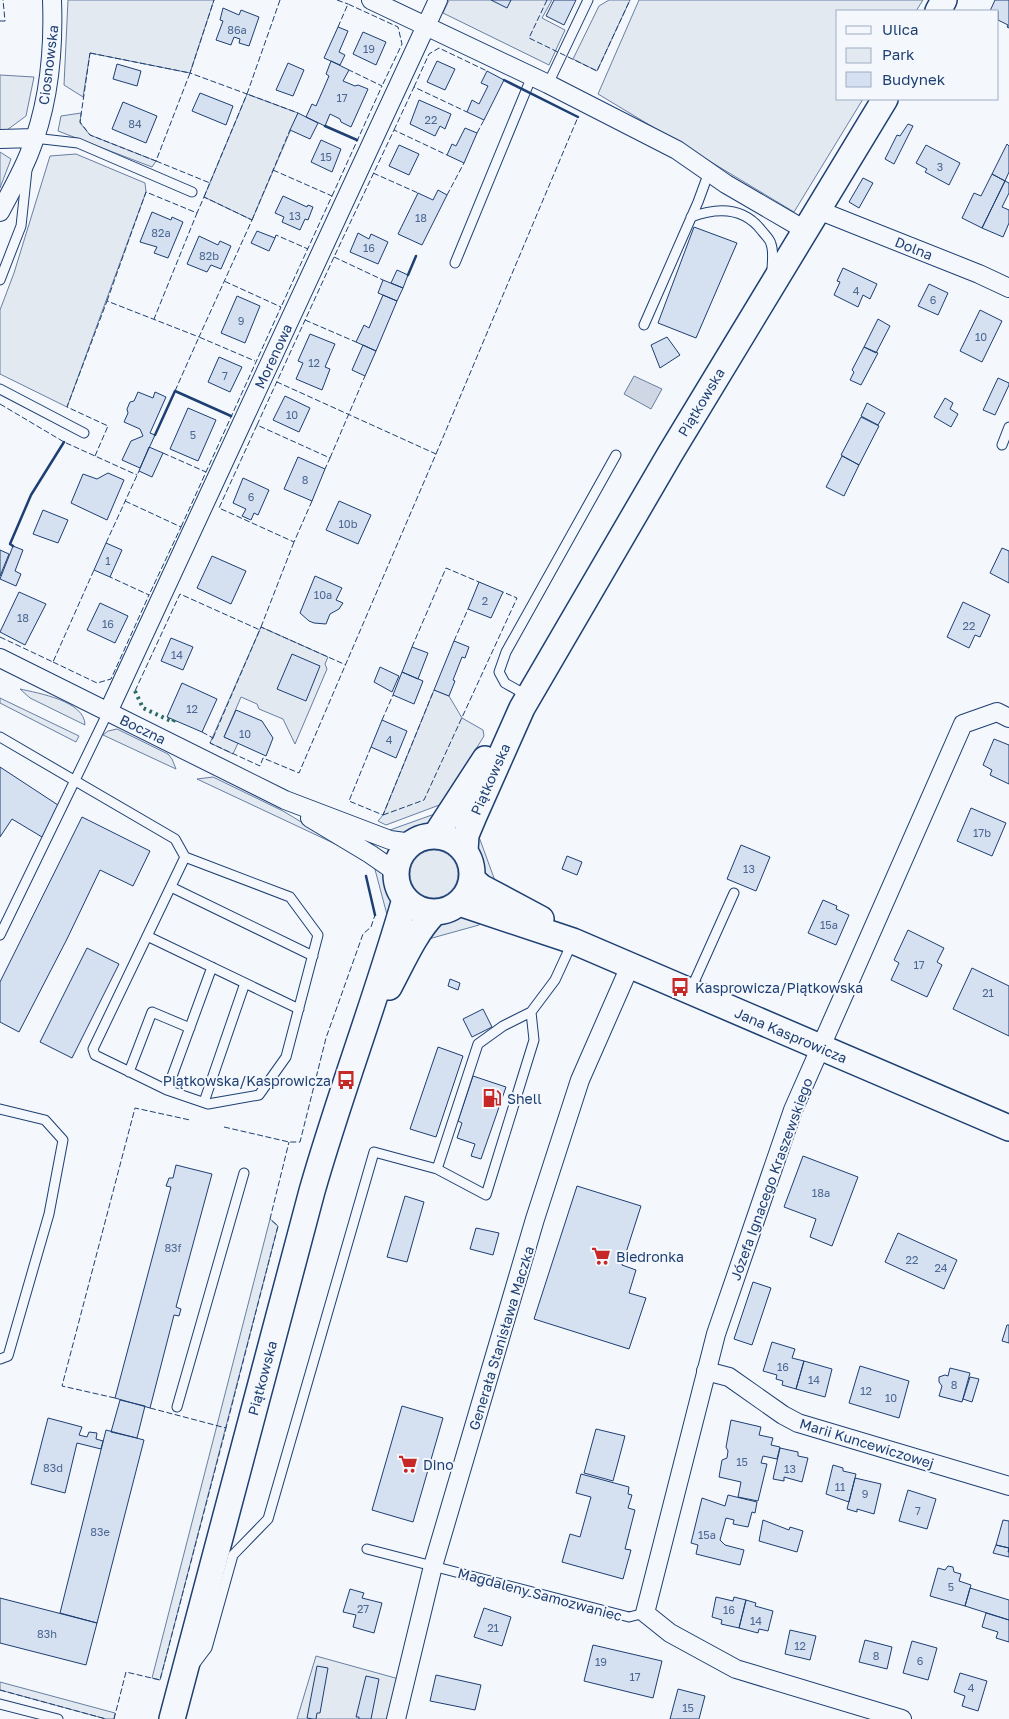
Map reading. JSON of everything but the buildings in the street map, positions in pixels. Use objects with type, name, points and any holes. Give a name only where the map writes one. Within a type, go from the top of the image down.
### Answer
[{"type":"main road","name":"Piątkowska","points":[[423,839],[525,702],[670,454],[772,286],[787,242],[818,210],[884,100]]},
{"type":"main road","name":"Piątkowska","points":[[465,851],[468,829],[525,702]]},
{"type":"main road","points":[[446,838],[456,843],[465,851],[470,859],[472,878],[468,892],[459,904],[447,910],[423,911],[405,899],[400,891],[396,872],[398,861],[404,851],[423,839],[446,838]]},
{"type":"main road","name":"Jana Kasprowicza","points":[[472,878],[481,887],[541,920],[573,941]]},
{"type":"main road","name":"Piątkowska","points":[[172,1719],[312,1191],[332,1122],[361,1040],[405,899]]},
{"type":"main road","name":"Jana Kasprowicza","points":[[459,904],[573,941],[1009,1128]]},
{"type":"main road","name":"Piątkowska","points":[[361,1040],[413,940],[434,912]]},
{"type":"street","name":"Ciosnowska","points":[[0,212],[32,146],[46,97],[53,42],[52,0]]},
{"type":"street","points":[[372,0],[532,76],[676,150],[709,172],[787,242]]},
{"type":"street","name":"Morenowa","points":[[108,712],[438,0]]},
{"type":"street","points":[[0,139],[32,146]]},
{"type":"street","name":"Dolna","points":[[818,210],[979,274],[1009,288]]},
{"type":"street","name":"Boczna","points":[[0,658],[286,800],[390,840],[423,839]]},
{"type":"street","name":"Józefa Ignacego Kraszewskiego","points":[[645,1614],[716,1334],[793,1110],[963,724],[997,712],[1009,718]]},
{"type":"street","name":"Boczna","points":[[286,800],[310,818],[396,872]]},
{"type":"street","name":"Generała Stanisława Maczka","points":[[396,1719],[433,1566],[536,1219],[580,1080],[630,966]]},
{"type":"street","name":"Marii Kuncewiczowej","points":[[706,1371],[729,1377],[783,1416],[798,1423],[1009,1486]]},
{"type":"street","points":[[645,1614],[670,1633],[736,1669],[902,1719]]},
{"type":"lane","points":[[548,84],[588,0]]},
{"type":"lane","points":[[455,263],[532,76]]},
{"type":"lane","points":[[0,280],[20,226],[32,146],[78,144],[192,192]]},
{"type":"lane","points":[[644,325],[709,172]]},
{"type":"lane","points":[[691,217],[706,212],[738,212],[787,242]]},
{"type":"lane","points":[[0,389],[84,433]]},
{"type":"lane","points":[[1002,444],[1009,427]]},
{"type":"lane","points":[[525,702],[505,683],[499,672],[506,652],[616,455]]},
{"type":"lane","points":[[0,935],[108,712]]},
{"type":"lane","points":[[0,737],[175,839],[186,857],[290,897],[318,935],[286,1057],[259,1095],[208,1104],[166,1090],[95,1055],[93,1049],[186,857]]},
{"type":"lane","points":[[171,887],[313,956]]},
{"type":"lane","points":[[690,992],[734,893]]},
{"type":"lane","points":[[147,936],[299,1009]]},
{"type":"lane","points":[[437,1169],[478,1044],[503,1026],[531,1012],[555,980],[573,941]]},
{"type":"lane","points":[[166,1090],[212,968]]},
{"type":"lane","points":[[204,1102],[245,983]]},
{"type":"lane","points":[[129,1072],[152,1012],[190,1028]]},
{"type":"lane","points":[[181,1685],[207,1648],[232,1555],[268,1520],[374,1152],[437,1169],[486,1195],[534,1040],[531,1012]]},
{"type":"lane","points":[[0,1109],[45,1120],[63,1140],[49,1214],[8,1356],[0,1360]]},
{"type":"lane","points":[[176,1407],[244,1173]]},
{"type":"lane","name":"Magdaleny Samozwaniec","points":[[366,1548],[629,1617],[645,1614]]},
{"type":"lane","points":[[0,1704],[58,1719]]},
{"type":"green space","points":[[68,0],[214,0],[190,73],[90,53],[83,97],[64,85]]},
{"type":"green space","points":[[449,0],[552,0],[542,18],[565,30],[549,65],[443,13]]},
{"type":"green space","points":[[609,0],[630,0],[597,71],[573,59],[599,6]]},
{"type":"green space","points":[[639,0],[923,0],[917,10],[836,10],[836,100],[862,100],[794,212],[598,94]]},
{"type":"green space","points":[[0,75],[34,77],[26,116],[7,130],[0,130]]},
{"type":"green space","points":[[247,94],[298,113],[252,220],[204,197]]},
{"type":"green space","points":[[81,113],[80,123],[90,135],[156,161],[152,167],[58,131],[61,116]]},
{"type":"green space","points":[[0,152],[11,159],[0,188]]},
{"type":"green space","points":[[76,154],[145,183],[146,192],[67,407],[0,374],[0,310],[14,273],[50,156]]},
{"type":"green space","points":[[261,627],[328,657],[325,664],[327,669],[295,744],[283,719],[259,709],[257,704],[241,697],[224,737],[238,743],[233,754],[210,743]]},
{"type":"green space","points":[[20,689],[59,699],[69,704],[83,717],[85,725],[30,698]]},
{"type":"green space","points":[[434,690],[449,696],[462,718],[483,730],[484,736],[442,804],[386,825],[378,821],[383,815]]},
{"type":"green space","points":[[0,698],[79,736],[76,742],[0,703]]},
{"type":"green space","points":[[117,729],[168,754],[176,769],[103,735],[108,731]]},
{"type":"green space","points":[[213,777],[283,811],[346,849],[197,779]]},
{"type":"green space","points":[[446,810],[419,830],[406,833],[387,831]]},
{"type":"green space","points":[[475,826],[498,889],[483,874],[475,849]]},
{"type":"green space","points":[[429,850],[439,850],[451,857],[458,869],[458,879],[451,891],[439,898],[429,898],[421,894],[414,887],[410,879],[410,869],[414,861],[421,854]]},
{"type":"green space","points":[[373,862],[385,877],[391,891],[393,907],[390,926]]},
{"type":"green space","points":[[466,914],[483,918],[479,925],[425,940],[440,921]]},
{"type":"green space","points":[[270,1219],[278,1226],[160,1680],[152,1678]]},
{"type":"green space","points":[[316,1656],[399,1679],[389,1719],[297,1719]]},
{"type":"green space","points":[[0,1682],[115,1713],[114,1719],[106,1719],[0,1690]]},
{"type":"shaded area","points":[[634,376],[662,389],[651,409],[624,394]]},
{"type":"hedge","points":[[135,691],[143,708],[173,722],[174,720]]},
{"type":"fence","points":[[0,21],[5,21],[3,0]]},
{"type":"fence","points":[[204,197],[247,94],[190,73],[214,0]]},
{"type":"fence","points":[[280,0],[247,94],[298,113]]},
{"type":"fence","points":[[337,0],[348,4]]},
{"type":"fence","points":[[547,0],[529,38],[597,71],[630,0]]},
{"type":"fence","points":[[338,27],[348,4],[398,27],[402,44],[382,86]]},
{"type":"fence","points":[[414,87],[429,54],[439,48],[487,71]]},
{"type":"fence","points":[[90,53],[190,73],[156,161],[90,135],[80,122],[90,53]]},
{"type":"fence","points":[[332,196],[382,86],[349,70]]},
{"type":"fence","points":[[394,130],[414,87],[467,112]]},
{"type":"fence","points":[[436,454],[578,117]]},
{"type":"fence","points":[[477,133],[484,120]]},
{"type":"fence","points":[[252,220],[290,130]]},
{"type":"fence","points":[[257,425],[394,130],[447,155]]},
{"type":"fence","points":[[156,161],[210,183]]},
{"type":"fence","points":[[447,195],[464,163]]},
{"type":"fence","points":[[273,170],[332,196],[281,307]]},
{"type":"fence","points":[[373,173],[418,193]]},
{"type":"fence","points":[[107,301],[146,192],[197,213],[154,319]]},
{"type":"fence","points":[[95,456],[108,426],[67,407],[107,301],[199,337],[252,220],[204,197],[197,213]]},
{"type":"fence","points":[[275,238],[276,235],[308,249]]},
{"type":"fence","points":[[334,257],[383,280]]},
{"type":"fence","points":[[181,527],[281,307],[224,281]]},
{"type":"fence","points":[[305,320],[356,342]]},
{"type":"fence","points":[[175,391],[199,337],[255,361]]},
{"type":"fence","points":[[330,458],[365,376]]},
{"type":"fence","points":[[202,732],[213,738],[210,743],[260,766],[263,758],[299,773],[436,454],[277,382]]},
{"type":"fence","points":[[0,404],[64,442],[137,475]]},
{"type":"fence","points":[[312,501],[294,542],[219,508],[257,425],[330,458],[325,469]]},
{"type":"fence","points":[[163,453],[206,472]]},
{"type":"fence","points":[[106,543],[139,471]]},
{"type":"fence","points":[[125,501],[181,527],[149,595]]},
{"type":"fence","points":[[261,627],[294,542]]},
{"type":"fence","points":[[412,647],[446,568],[479,582]]},
{"type":"fence","points":[[0,637],[53,662],[94,570]]},
{"type":"fence","points":[[53,662],[97,683],[111,679],[149,595],[110,577]]},
{"type":"fence","points":[[383,815],[424,800],[517,598],[503,592]]},
{"type":"fence","points":[[135,691],[180,594],[260,630]]},
{"type":"fence","points":[[454,641],[468,609]]},
{"type":"fence","points":[[213,738],[261,627],[346,665]]},
{"type":"fence","points":[[371,747],[349,801],[383,815],[434,690]]},
{"type":"fence","points":[[382,720],[393,695]]},
{"type":"fence","points":[[224,1127],[289,1142],[300,1142],[326,1038],[363,934],[371,927],[375,915]]},
{"type":"fence","points":[[115,1398],[62,1386],[135,1108],[190,1120]]},
{"type":"fence","points":[[150,1408],[226,1428],[278,1226],[270,1219],[289,1142]]},
{"type":"fence","points":[[114,1719],[126,1672],[160,1680],[226,1428]]},
{"type":"fence","points":[[0,1690],[106,1719]]},
{"type":"wall","points":[[504,80],[578,117]]},
{"type":"wall","points":[[325,126],[357,140]]},
{"type":"wall","points":[[408,275],[416,256]]},
{"type":"wall","points":[[155,435],[175,391],[231,416]]},
{"type":"wall","points":[[13,546],[10,544],[31,495],[64,442]]},
{"type":"wall","points":[[366,876],[375,915]]},
{"type":"place","name":"Kasprowicza/Piątkowska","points":[[680,987]]},
{"type":"place","name":"Piątkowska/Kasprowicza","points":[[346,1080]]},
{"type":"place","name":"Shell","points":[[492,1098]]},
{"type":"place","name":"Biedronka","points":[[601,1256]]},
{"type":"place","name":"Dino","points":[[408,1464]]}]
